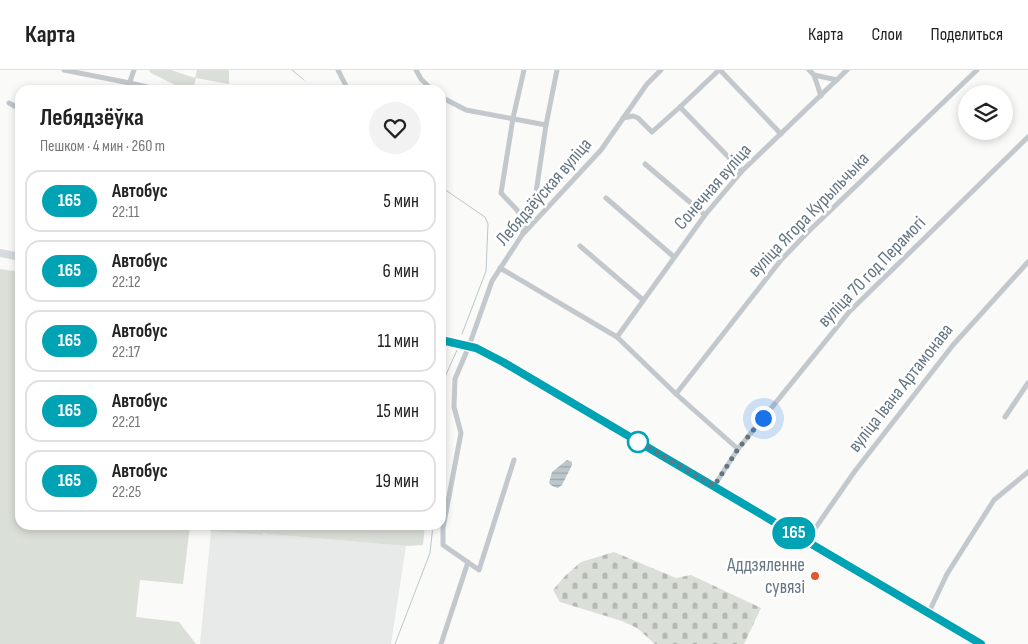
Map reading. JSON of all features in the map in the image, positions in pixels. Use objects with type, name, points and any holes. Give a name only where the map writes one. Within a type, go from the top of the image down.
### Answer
[{"type":"main road","points":[[0,253],[15,257]]},
{"type":"main road","points":[[446,341],[469,346],[503,362],[981,644]]},
{"type":"street","points":[[64,70],[139,85]]},
{"type":"street","points":[[130,83],[134,70]]},
{"type":"street","points":[[338,70],[346,85]]},
{"type":"street","points":[[416,70],[427,85]]},
{"type":"street","points":[[524,70],[512,118],[501,193],[517,210],[525,224]]},
{"type":"street","points":[[522,235],[534,199],[557,70]]},
{"type":"street","name":"Лебядзёўская вуліца","points":[[446,512],[461,434],[454,407],[455,379],[492,281],[522,235],[601,150],[647,84],[661,70]]},
{"type":"street","points":[[622,118],[632,116],[638,118],[652,132],[720,70],[781,134]]},
{"type":"street","points":[[809,70],[814,75],[821,96]]},
{"type":"street","name":"Сонечная вуліца","points":[[616,337],[705,215],[742,171],[847,70]]},
{"type":"street","name":"вуліца Ягора Курыльчыка","points":[[676,394],[781,260],[977,70]]},
{"type":"street","points":[[814,75],[837,80]]},
{"type":"street","points":[[446,100],[466,110],[546,125]]},
{"type":"street","points":[[9,103],[15,106]]},
{"type":"street","points":[[680,107],[742,171]]},
{"type":"street","name":"вуліца 70 год Перамогі","points":[[714,486],[738,449],[850,312],[1028,137]]},
{"type":"street","points":[[645,164],[705,215]]},
{"type":"street","points":[[606,198],[674,257]]},
{"type":"street","points":[[531,212],[538,217]]},
{"type":"street","points":[[580,246],[643,300]]},
{"type":"street","name":"вуліца Івана Артамонава","points":[[807,540],[854,471],[953,345],[1028,262]]},
{"type":"street","points":[[500,268],[616,337],[738,449]]},
{"type":"street","points":[[1005,417],[1028,382]]},
{"type":"street","points":[[441,644],[468,562],[480,570],[514,460]]},
{"type":"street","points":[[929,612],[947,574],[994,500],[1028,472]]},
{"type":"street","name":"Лебядзёўская вуліца","points":[[443,530],[443,545],[468,562]]},
{"type":"shaded area","points":[[567,460],[572,462],[572,465],[562,485],[558,488],[552,486],[549,483],[552,472]]},
{"type":"shaded area","points":[[211,531],[262,535],[262,533],[406,546],[391,644],[200,644]]},
{"type":"green space","points":[[149,70],[171,70],[195,78],[197,70],[229,70],[229,84],[196,78],[194,85],[175,85],[151,73]]},
{"type":"green space","points":[[0,269],[15,271],[15,530],[189,530],[183,584],[140,580],[136,617],[179,622],[196,644],[0,644]]},
{"type":"green space","points":[[424,530],[423,545],[406,546],[263,533],[262,535],[211,531]]},
{"type":"green space","points":[[614,552],[676,578],[691,575],[761,608],[744,644],[655,644],[637,628],[622,621],[560,602],[553,590],[565,576],[581,562]]},
{"type":"waterway","points":[[292,70],[304,80]]},
{"type":"waterway","points":[[446,190],[485,217],[488,224],[486,271],[462,334]]},
{"type":"waterway","points":[[446,375],[457,350]]},
{"type":"waterway","points":[[395,644],[430,553],[432,530]]},
{"type":"bus line","name":"165","points":[[446,341],[476,348],[503,362],[981,644]]},
{"type":"place","name":"Аддзяленне сувязі","points":[[815,576]]},
{"type":"route","points":[[638,442],[636,440],[714,486],[738,449],[763,418]]}]
